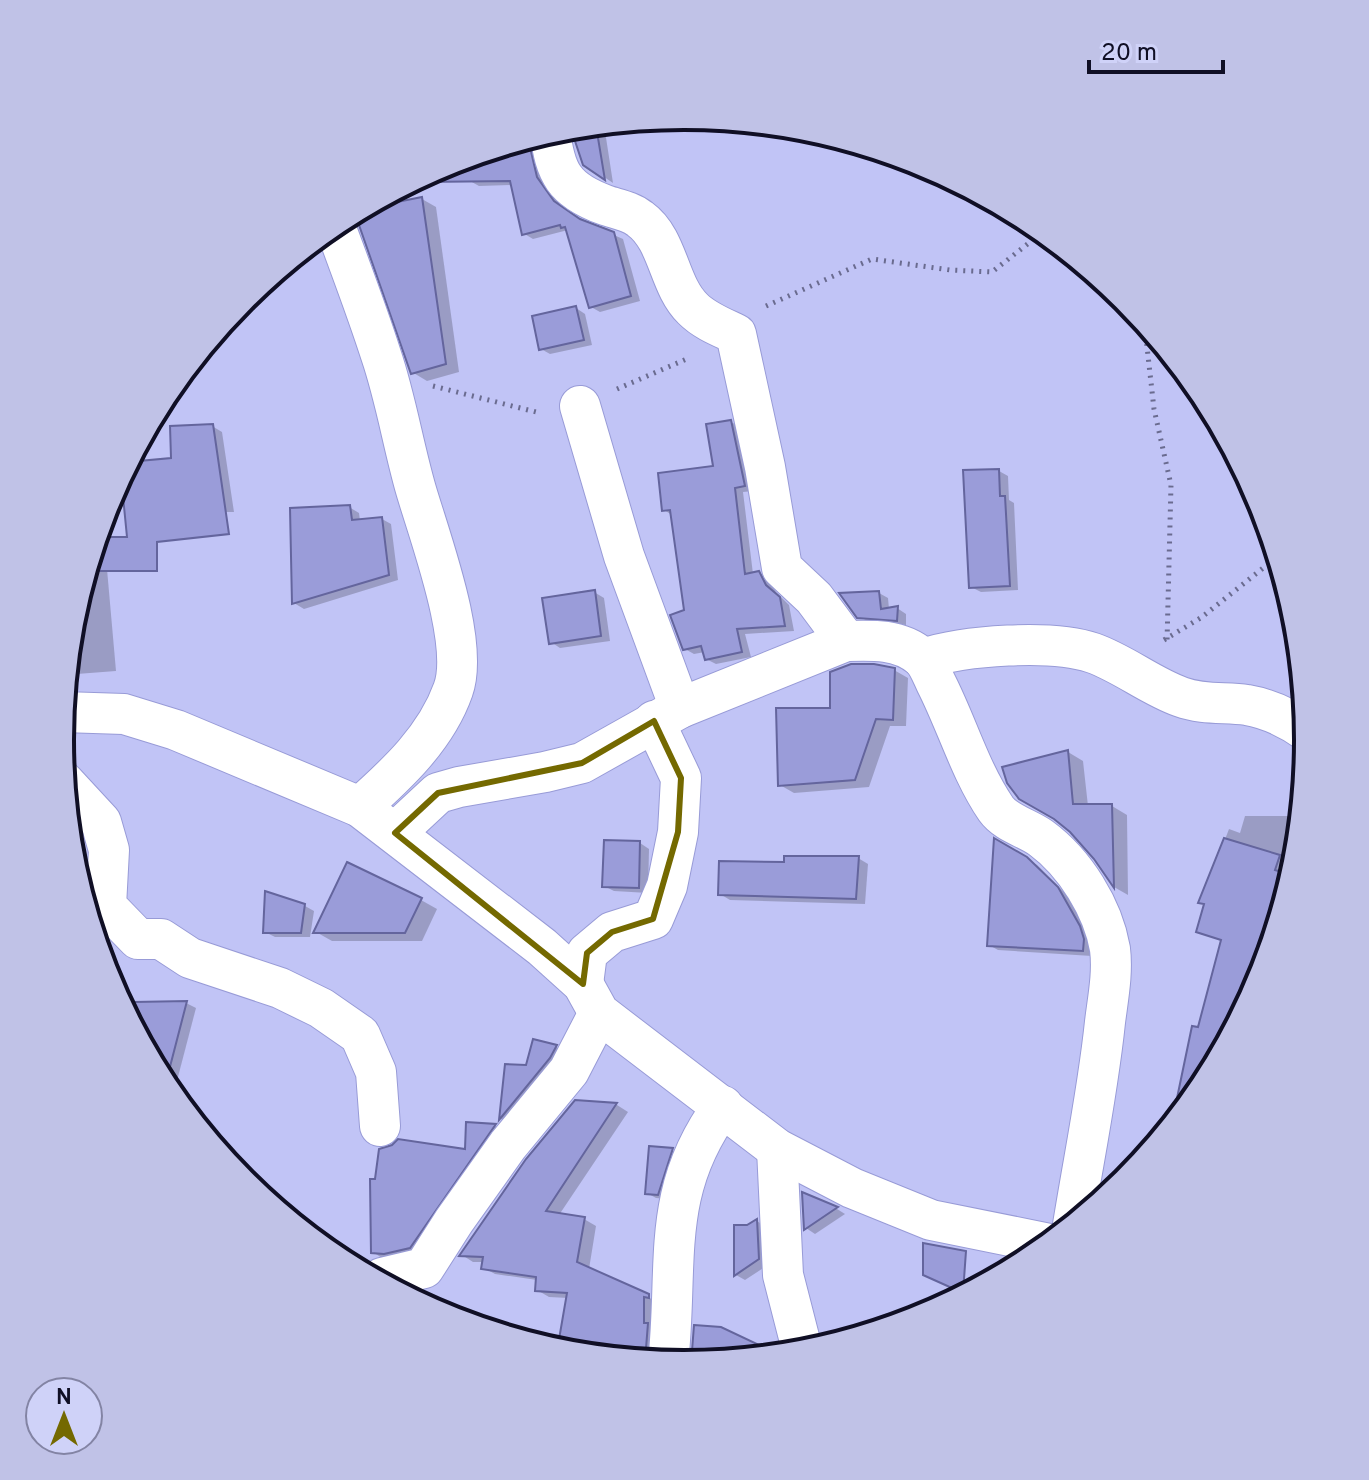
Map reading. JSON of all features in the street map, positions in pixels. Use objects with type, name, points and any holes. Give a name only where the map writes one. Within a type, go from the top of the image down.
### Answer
[{"type":"street","points":[[552,144],[556,165],[566,182],[581,195],[640,219],[663,251],[679,289],[691,307],[706,320],[736,334],[759,437],[782,568],[814,598],[846,641]]},
{"type":"street","points":[[339,237],[382,357],[449,605],[457,652],[454,688],[437,723],[403,769],[360,807]]},
{"type":"street","points":[[391,1276],[424,1268],[508,1145],[569,1071],[591,999],[587,953],[612,932],[653,919],[667,886],[678,832],[681,778],[624,556],[580,406]]},
{"type":"street","points":[[395,833],[438,793],[582,763],[607,752],[667,715],[846,641],[876,640],[902,645],[923,659],[947,703],[986,794],[999,813],[1038,836],[1069,865],[1085,886],[1107,941],[1111,974],[1105,1026],[1076,1208]]},
{"type":"street","points":[[923,659],[948,650],[1041,645],[1092,653],[1181,697],[1218,705],[1244,705],[1269,710],[1295,722]]},
{"type":"street","points":[[75,712],[124,714],[176,730],[360,807],[542,947],[591,999],[777,1149],[852,1188],[931,1220],[1034,1241]]},
{"type":"street","points":[[77,796],[101,822],[109,850],[106,906],[138,939],[161,939],[190,958],[280,988],[321,1008],[360,1035],[376,1072],[380,1126]]},
{"type":"street","points":[[669,1350],[674,1241],[685,1175],[705,1131],[723,1106]]},
{"type":"street","points":[[777,1149],[783,1275],[800,1340]]},
{"type":"path","points":[[1146,341],[1154,409],[1171,485],[1166,639],[1181,697]]},
{"type":"path","points":[[1118,665],[1202,617],[1269,564]]},
{"type":"highlighted area","points":[[654,721],[681,778],[678,832],[653,919],[612,932],[587,953],[583,984],[395,833],[438,793],[582,763]]},
{"type":"building","points":[[598,136],[605,180],[583,165],[575,139]]},
{"type":"building","points":[[530,149],[537,177],[554,201],[580,219],[614,232],[631,296],[589,308],[565,227],[561,228],[560,225],[522,235],[510,181],[437,182]]},
{"type":"building","points":[[422,197],[446,364],[411,374],[359,223],[395,202]]},
{"type":"building","points":[[576,306],[584,340],[539,350],[532,316]]},
{"type":"building","points":[[731,420],[745,486],[735,488],[745,574],[759,571],[766,585],[780,597],[785,626],[737,629],[742,652],[705,660],[701,646],[683,650],[670,615],[684,610],[670,510],[662,511],[658,473],[713,466],[706,424]]},
{"type":"building","points":[[213,424],[229,534],[157,542],[157,571],[98,571],[109,537],[127,537],[123,499],[142,461],[171,458],[170,426]]},
{"type":"building","points":[[999,469],[1000,496],[1005,496],[1010,586],[969,588],[963,470]]},
{"type":"building","points":[[350,505],[352,520],[382,517],[389,575],[292,604],[290,508]]},
{"type":"building","points":[[595,590],[601,636],[549,644],[542,598]]},
{"type":"building","points":[[879,591],[881,609],[898,606],[897,621],[857,618],[839,593]]},
{"type":"building","points":[[851,664],[895,668],[893,720],[876,719],[855,780],[778,786],[776,708],[830,708],[830,672]]},
{"type":"building","points":[[1068,750],[1073,804],[1112,804],[1114,888],[1070,832],[1019,799],[1007,783],[1002,767]]},
{"type":"building","points":[[994,838],[1027,857],[1058,887],[1080,926],[1084,939],[1083,951],[987,946]]},
{"type":"building","points":[[1224,838],[1280,855],[1275,870],[1280,871],[1274,898],[1249,974],[1213,1045],[1176,1102],[1192,1026],[1198,1027],[1221,940],[1196,932],[1204,904],[1198,903]]},
{"type":"building","points":[[604,840],[640,841],[639,888],[602,887]]},
{"type":"building","points":[[784,856],[859,856],[856,899],[718,895],[719,861],[784,862]]},
{"type":"building","points":[[347,862],[422,898],[405,933],[313,933]]},
{"type":"building","points":[[265,891],[305,904],[301,933],[263,933]]},
{"type":"building","points":[[187,1001],[170,1067],[156,1045],[134,1002]]},
{"type":"building","points":[[533,1039],[557,1045],[550,1058],[499,1120],[505,1064],[526,1065]]},
{"type":"building","points":[[575,1100],[617,1103],[546,1211],[585,1217],[577,1262],[649,1294],[649,1298],[644,1297],[644,1323],[648,1323],[646,1349],[559,1338],[567,1293],[535,1291],[536,1277],[481,1269],[483,1257],[459,1256],[526,1159]]},
{"type":"building","points":[[466,1122],[496,1124],[410,1248],[384,1254],[371,1253],[370,1179],[375,1179],[379,1149],[392,1145],[398,1139],[465,1149]]},
{"type":"building","points":[[649,1146],[673,1148],[658,1195],[645,1194]]},
{"type":"building","points":[[802,1192],[838,1207],[804,1230]]},
{"type":"building","points":[[757,1219],[759,1259],[734,1276],[734,1225],[747,1225]]},
{"type":"building","points":[[923,1243],[966,1251],[964,1283],[953,1289],[923,1275]]},
{"type":"building","points":[[694,1325],[721,1327],[760,1345],[724,1349],[692,1350]]}]
